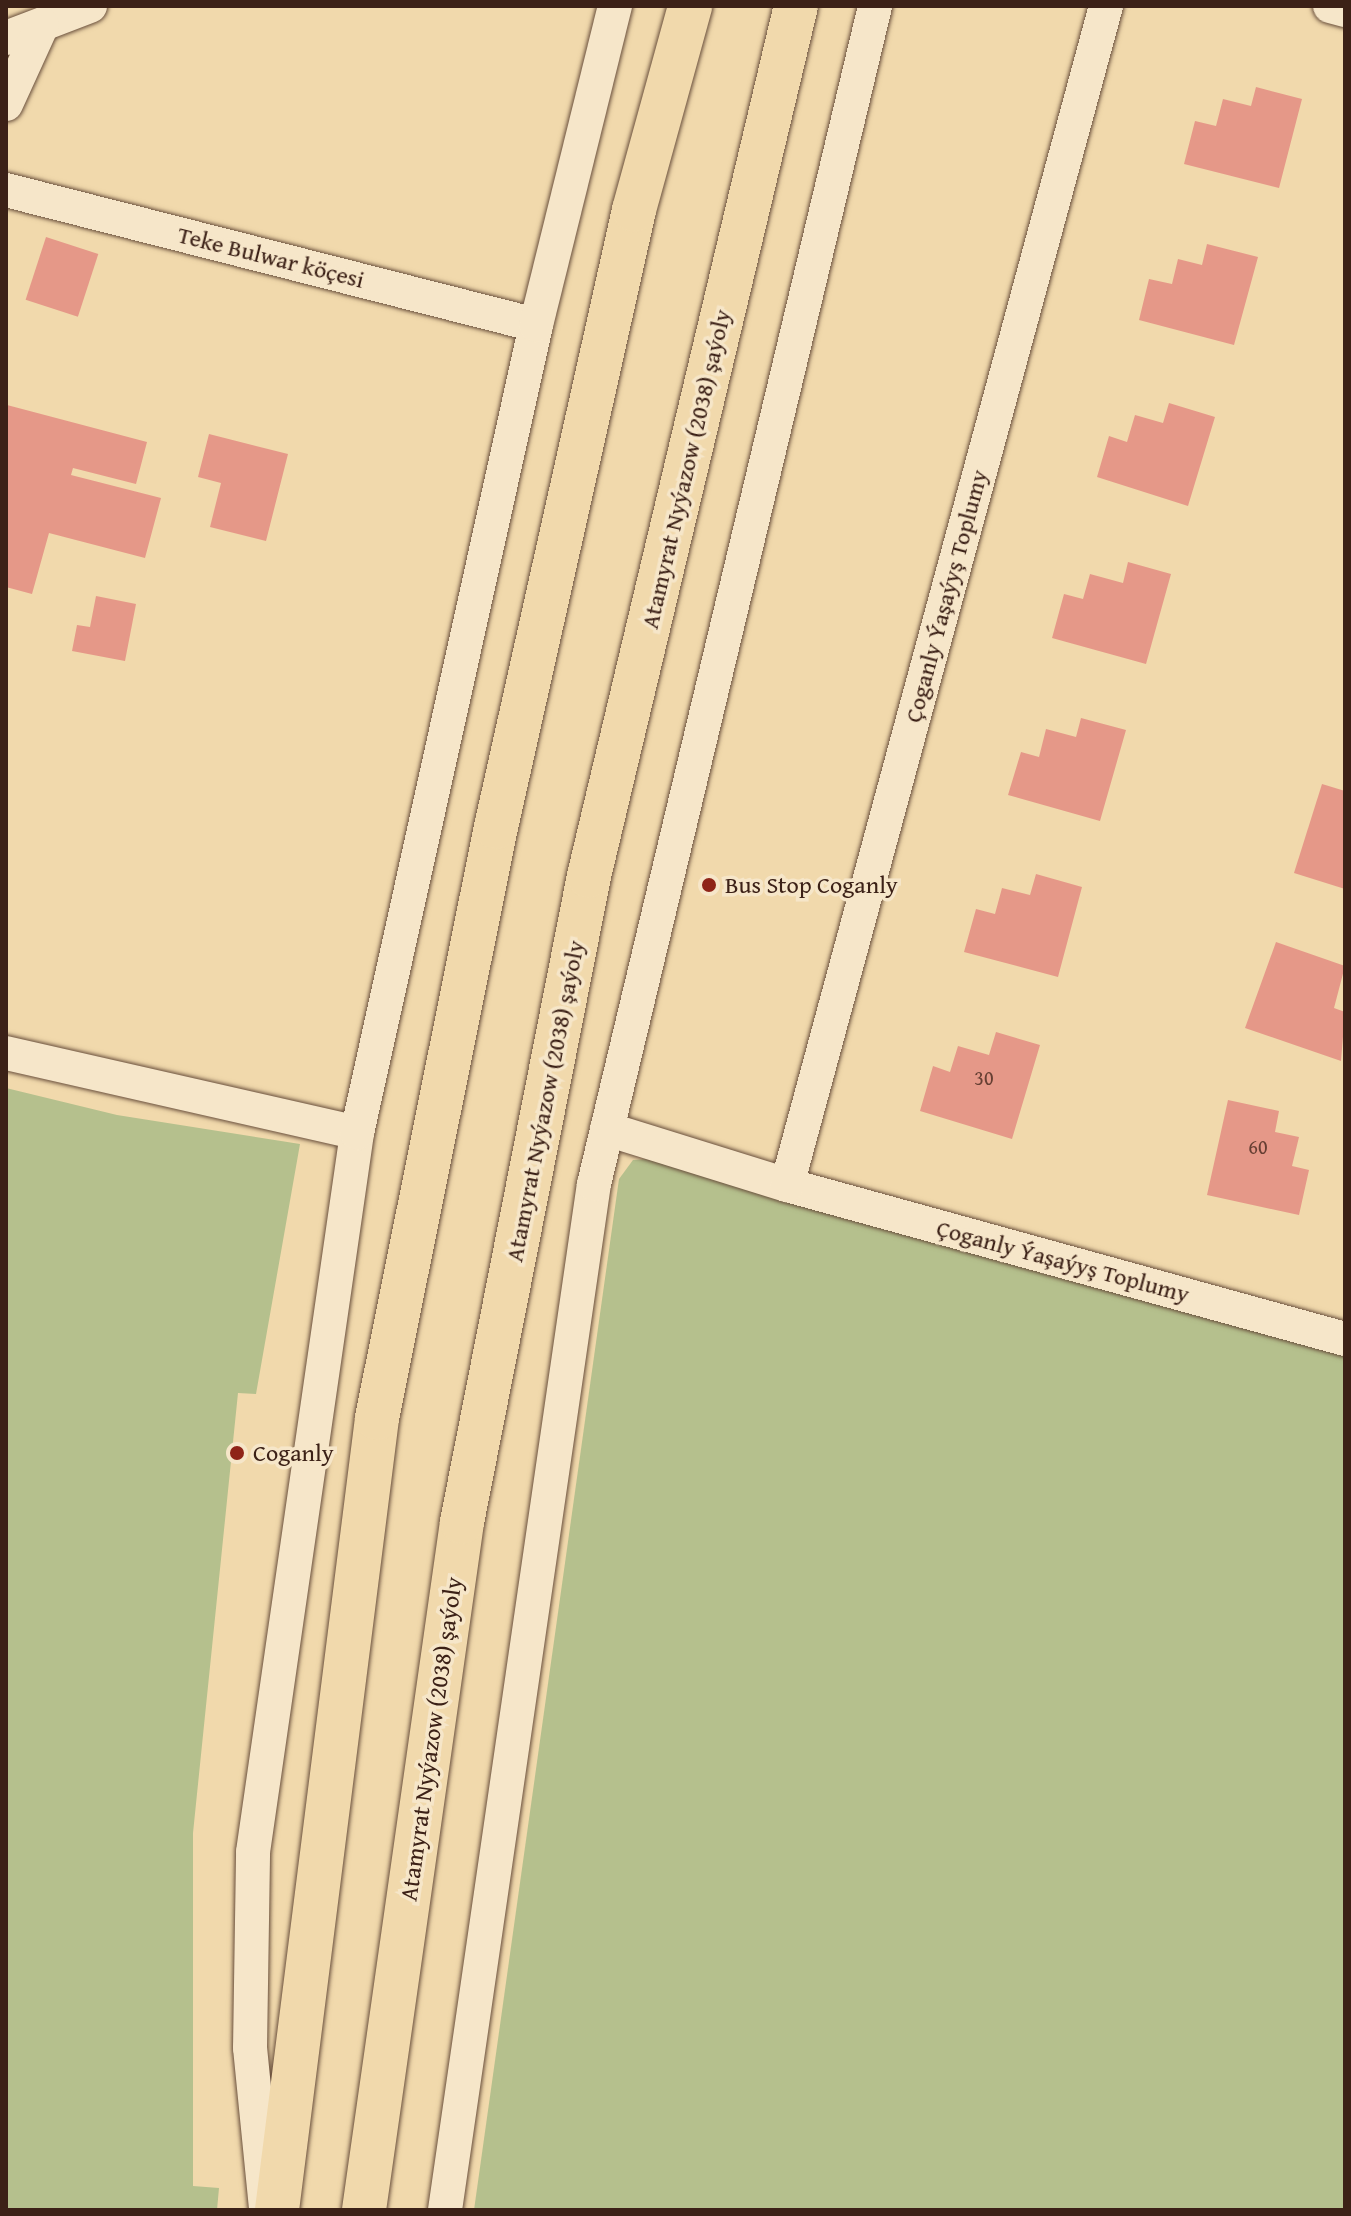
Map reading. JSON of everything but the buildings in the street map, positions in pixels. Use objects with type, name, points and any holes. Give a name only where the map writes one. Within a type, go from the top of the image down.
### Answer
[{"type":"main road","points":[[277,2210],[377,1418],[500,812],[634,210],[690,6]]},
{"type":"main road","name":"Atamyrat Nyýazow (2038) şaýoly","points":[[364,2210],[462,1522],[589,876],[796,6]]},
{"type":"street","points":[[6,38],[90,6]]},
{"type":"street","points":[[266,2210],[250,2048],[253,1852],[357,1133],[536,325],[615,6]]},
{"type":"street","points":[[445,2210],[590,1216],[607,1129],[875,6]]},
{"type":"street","name":"Çoganly Ýaşaýyş Toplumy","points":[[787,1185],[1106,6]]},
{"type":"street","points":[[1330,6],[1345,10]]},
{"type":"street","points":[[6,104],[42,25]]},
{"type":"street","name":"Teke Bulwar köçesi","points":[[7,195],[536,325]]},
{"type":"street","points":[[6,1053],[357,1133]]},
{"type":"street","name":"Çoganly Ýaşaýyş Toplumy","points":[[607,1129],[787,1185],[1343,1331]]},
{"type":"green space","points":[[6,1088],[117,1115],[300,1144],[256,1394],[238,1393],[193,1833],[193,2186],[219,2188],[217,2210],[6,2210]]},
{"type":"green space","points":[[662,1158],[1345,1349],[1345,2210],[474,2210],[619,1179],[633,1160]]},
{"type":"place","name":"Bus Stop Coganly","points":[[709,885]]},
{"type":"place","name":"Coganly","points":[[237,1453]]}]
